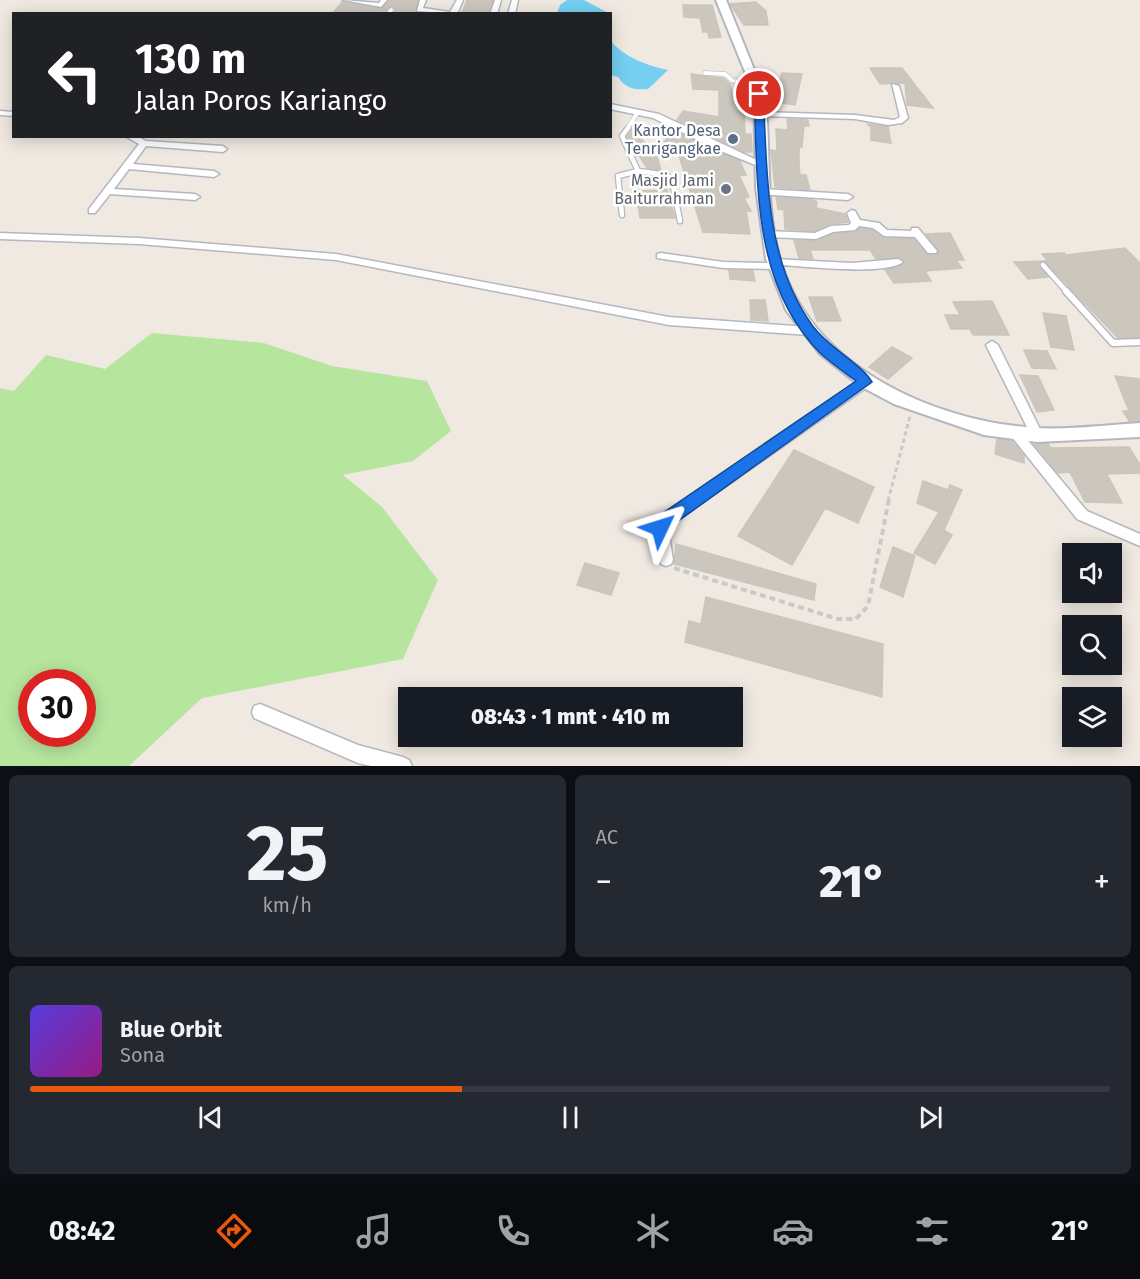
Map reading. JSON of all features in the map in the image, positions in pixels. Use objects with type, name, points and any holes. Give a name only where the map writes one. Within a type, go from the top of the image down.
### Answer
[{"type":"main road","points":[[721,0],[759,94],[760,164],[768,234],[775,264],[788,300],[809,331],[826,350],[866,382],[912,405],[968,424],[1016,434],[1037,435],[1140,430]]},
{"type":"street","points":[[346,0],[381,5],[384,0]]},
{"type":"street","points":[[423,0],[418,9],[430,12]]},
{"type":"street","points":[[761,114],[855,117],[865,120],[898,122],[904,118],[895,86]]},
{"type":"street","points":[[612,106],[656,116],[721,148],[760,164]]},
{"type":"street","points":[[133,138],[144,143],[223,149]]},
{"type":"street","points":[[92,212],[144,143]]},
{"type":"street","points":[[127,166],[214,174]]},
{"type":"street","points":[[108,191],[195,197]]},
{"type":"street","points":[[763,192],[848,197]]},
{"type":"street","points":[[852,213],[856,224]]},
{"type":"street","points":[[768,234],[816,236],[831,229],[852,228],[856,224],[876,225],[884,233],[917,232],[932,251]]},
{"type":"street","points":[[0,236],[159,242],[336,257],[669,321],[809,331]]},
{"type":"street","points":[[661,256],[723,265],[832,263],[858,267],[898,262]]},
{"type":"street","points":[[992,345],[1037,435]]},
{"type":"street","points":[[666,560],[660,528],[662,523],[866,382]]},
{"type":"street","points":[[1016,434],[1082,515],[1140,540]]},
{"type":"street","points":[[260,712],[356,760],[403,766]]},
{"type":"lane","points":[[705,72],[725,74],[733,81],[754,82]]},
{"type":"lane","points":[[638,112],[622,136],[638,171]]},
{"type":"lane","points":[[622,215],[618,176],[638,171],[669,177],[680,221]]},
{"type":"lane","points":[[1043,265],[1113,343],[1140,342]]},
{"type":"path","points":[[666,560],[674,568],[699,578],[838,619],[852,621],[860,618],[868,606],[889,497],[912,405]]},
{"type":"green space","points":[[152,333],[264,343],[332,366],[427,381],[451,431],[413,461],[343,475],[382,507],[438,580],[403,659],[202,698],[129,766],[0,766],[0,388],[14,391],[46,355],[105,369]]},
{"type":"water","points":[[567,0],[584,0],[606,12],[557,12],[560,5]]},
{"type":"water","points":[[612,42],[637,60],[668,70],[648,89],[634,89],[612,75]]},
{"type":"building","points":[[389,0],[418,0],[416,12],[394,12],[395,9],[391,6],[386,12],[334,12],[342,2],[381,9]]},
{"type":"building","points":[[467,0],[493,0],[489,12],[462,12]]},
{"type":"building","points":[[756,2],[766,11],[768,25],[744,25],[730,4]]},
{"type":"building","points":[[683,5],[712,5],[721,37],[709,38],[708,32],[703,32],[700,18],[684,17]]},
{"type":"building","points":[[870,68],[902,68],[933,108],[907,105],[905,83],[880,84]]},
{"type":"building","points":[[782,73],[802,74],[795,105],[774,102]]},
{"type":"building","points":[[691,74],[723,78],[730,84],[733,100],[744,101],[745,134],[751,134],[752,152],[745,152],[677,120],[683,111],[719,117],[719,90],[693,89]]},
{"type":"building","points":[[787,119],[808,120],[809,126],[804,126],[802,147],[799,146],[799,164],[800,175],[806,175],[810,190],[775,187],[771,150],[777,151],[776,129],[788,130]]},
{"type":"building","points":[[867,124],[888,127],[891,143],[871,140],[871,127]]},
{"type":"building","points":[[632,129],[650,148],[654,146],[661,170],[647,168],[627,137]]},
{"type":"building","points":[[672,130],[740,161],[746,175],[739,175],[749,197],[744,198],[751,211],[746,211],[750,234],[703,232],[674,140],[663,144]]},
{"type":"building","points":[[653,178],[664,179],[675,218],[640,218],[636,191],[660,190]]},
{"type":"building","points":[[776,197],[813,200],[817,202],[816,208],[845,214],[848,222],[830,224],[815,231],[785,229],[784,210],[778,209]]},
{"type":"building","points":[[860,228],[872,230],[884,238],[914,239],[928,255],[936,255],[939,252],[926,234],[950,233],[964,260],[956,260],[962,268],[925,271],[931,281],[894,283],[885,270],[904,264],[905,261],[899,257],[876,259],[870,250],[810,250],[813,259],[799,258],[794,240],[817,241],[834,234],[855,232]]},
{"type":"building","points":[[1125,248],[1140,263],[1140,337],[1118,338],[1044,261],[1047,260],[1042,254],[1064,253],[1066,255]]},
{"type":"building","points":[[1042,261],[1039,266],[1048,277],[1028,279],[1014,262]]},
{"type":"building","points":[[729,270],[753,271],[755,281],[730,279]]},
{"type":"building","points":[[809,297],[832,297],[841,321],[817,321]]},
{"type":"building","points":[[750,300],[765,300],[768,321],[751,320]]},
{"type":"building","points":[[992,301],[1009,335],[973,335],[970,329],[951,329],[945,315],[960,315],[953,302]]},
{"type":"building","points":[[1043,313],[1066,316],[1074,350],[1051,347]]},
{"type":"building","points":[[892,347],[912,358],[888,379],[869,367]]},
{"type":"building","points":[[1024,350],[1047,351],[1056,369],[1032,368]]},
{"type":"building","points":[[1020,375],[1038,376],[1054,410],[1037,412]]},
{"type":"building","points":[[1115,376],[1140,379],[1140,421],[1129,421],[1123,411],[1129,411]]},
{"type":"building","points":[[997,439],[1012,441],[1024,456],[1024,463],[995,454]]},
{"type":"building","points":[[1034,444],[1048,444],[1051,448],[1129,447],[1140,465],[1140,473],[1107,474],[1122,503],[1085,502],[1070,472],[1058,473]]},
{"type":"building","points":[[794,450],[874,487],[858,523],[825,508],[792,565],[738,536]]},
{"type":"building","points":[[923,481],[948,490],[950,485],[962,490],[944,530],[952,535],[935,564],[914,553],[939,512],[917,503]]},
{"type":"building","points":[[676,544],[816,584],[814,600],[674,564]]},
{"type":"building","points":[[893,547],[915,556],[903,597],[880,587]]},
{"type":"building","points":[[585,563],[619,573],[611,595],[577,585]]},
{"type":"building","points":[[706,597],[883,644],[882,697],[685,642],[689,621],[701,624]]},
{"type":"place","name":"Kantor Desa Tenrigangkae","points":[[733,139]]},
{"type":"place","name":"Masjid Jami Baiturrahman","points":[[726,189]]},
{"type":"route","points":[[660,528],[666,520],[866,382],[826,350],[809,331],[788,300],[777,273],[766,226],[760,164],[761,107],[759,94]]}]
